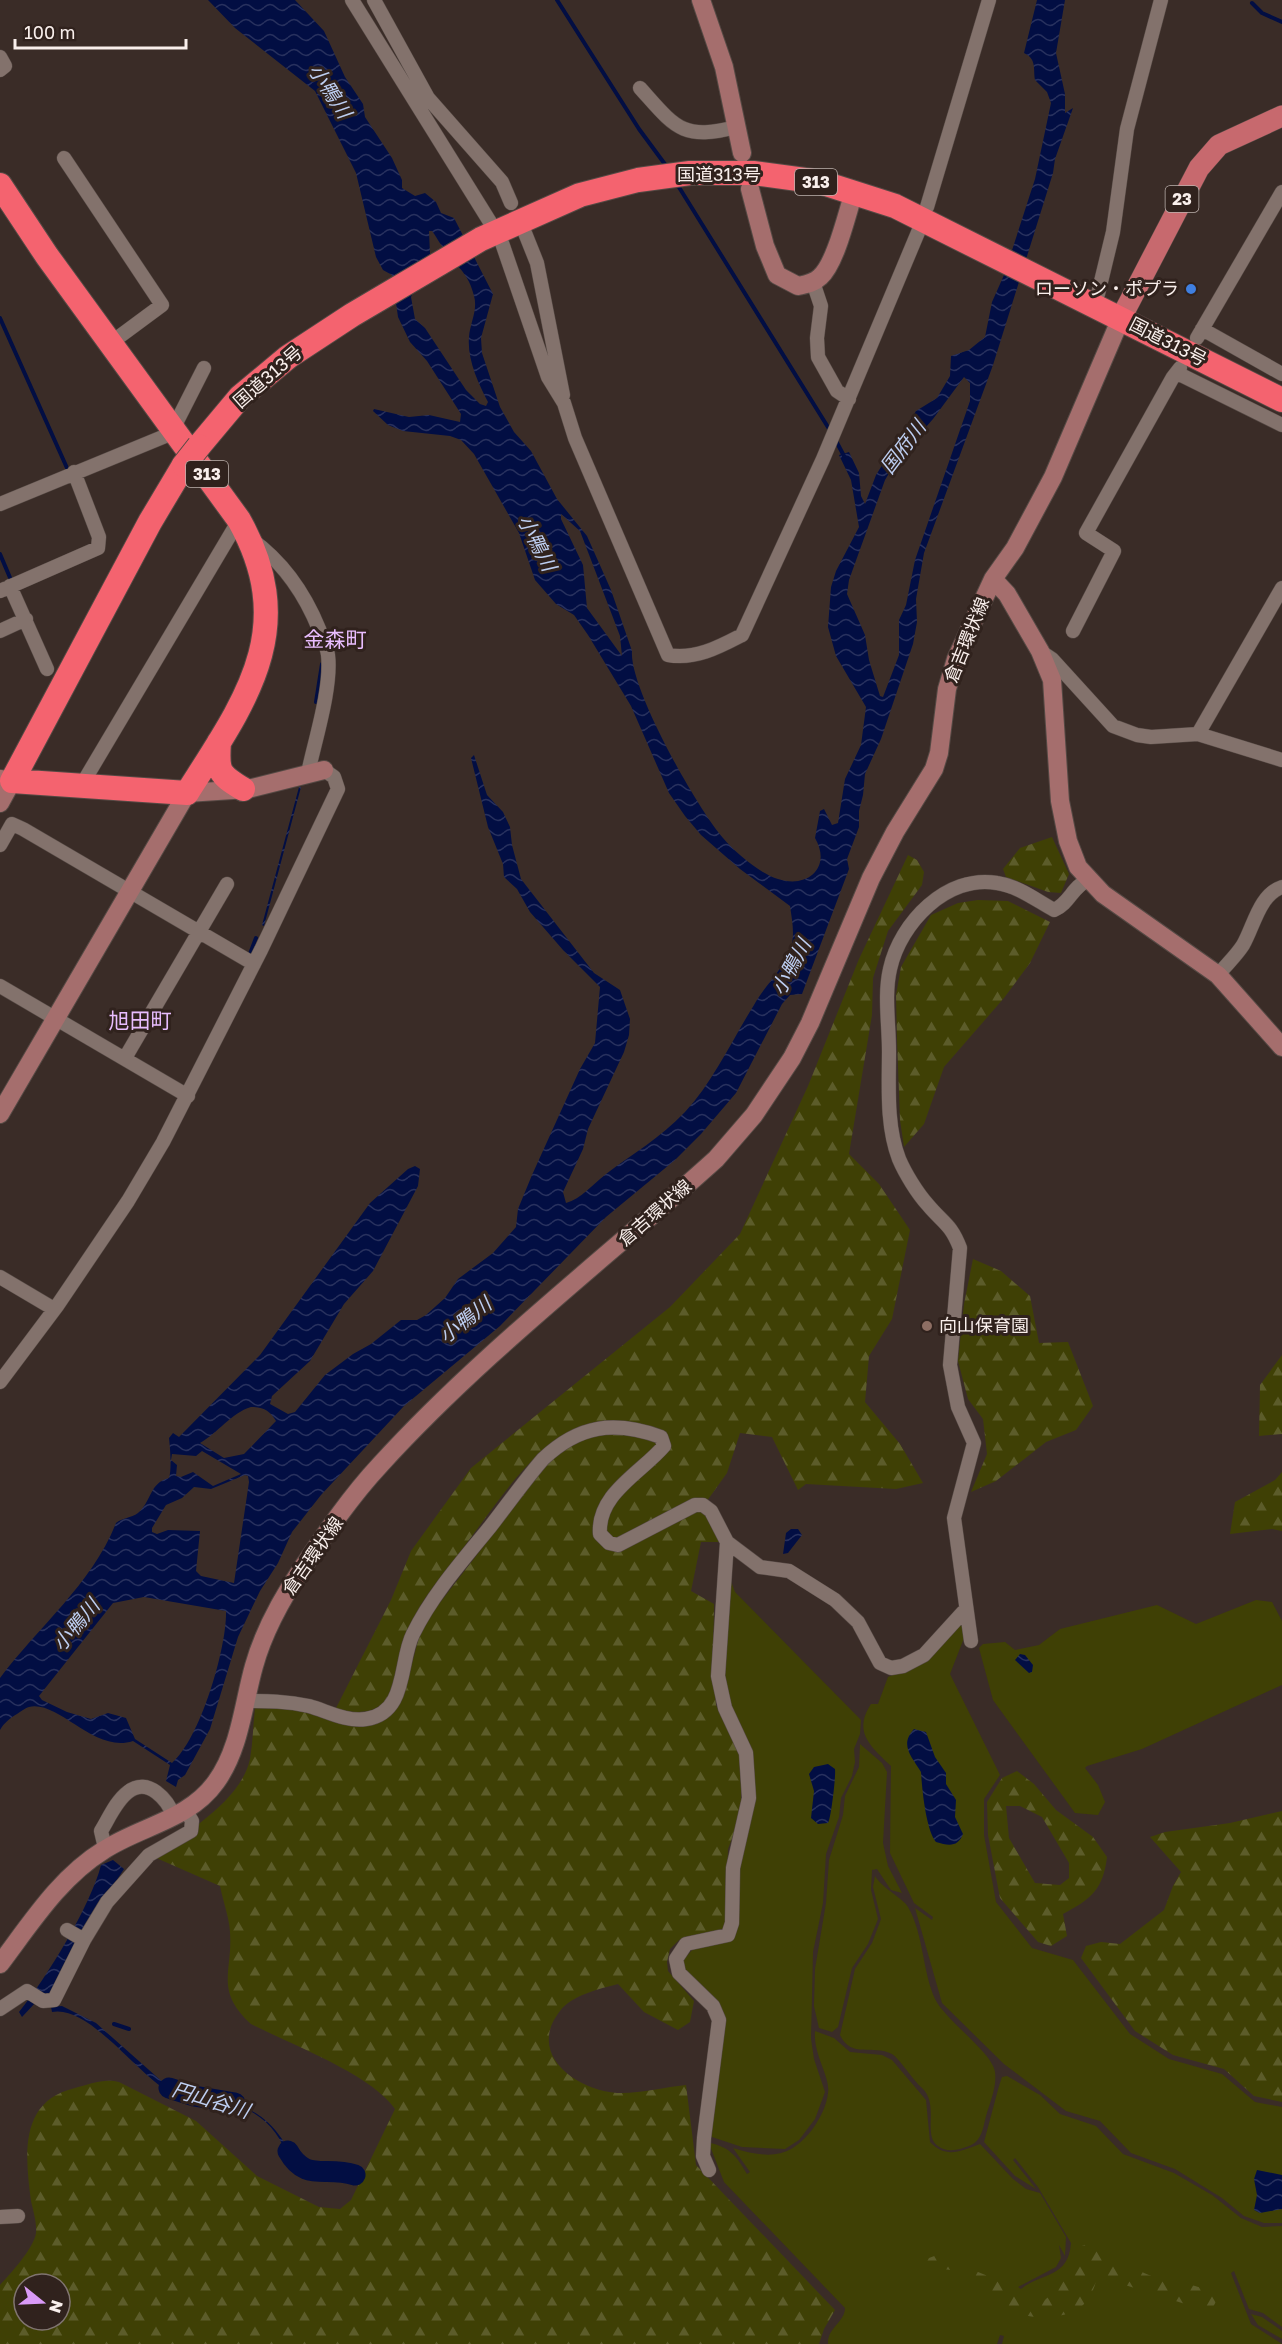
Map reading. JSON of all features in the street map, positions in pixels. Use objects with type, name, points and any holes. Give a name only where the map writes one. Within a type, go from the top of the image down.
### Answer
[{"type":"highway","name":"国道313号","points":[[6,780],[184,465],[240,397],[267,373],[307,344],[490,234],[580,195],[660,177],[690,173],[753,173],[820,182],[896,206],[1094,299],[1121,318],[1282,400]]},
{"type":"highway","name":"313","points":[[0,185],[47,256],[112,342],[244,529],[264,579],[265,639],[254,679],[187,793]]},
{"type":"highway","points":[[219,742],[217,765],[221,775],[243,789]]},
{"type":"highway","points":[[6,780],[187,793]]},
{"type":"main road","points":[[701,0],[724,67],[742,153]]},
{"type":"main road","name":"23","points":[[1121,318],[1199,168],[1219,145],[1282,116]]},
{"type":"main road","points":[[750,189],[765,246],[777,275],[798,286],[813,282],[823,275],[832,258],[854,192]]},
{"type":"main road","name":"倉吉環状線","points":[[0,1964],[60,1886],[81,1866],[105,1848],[180,1814],[200,1801],[228,1762],[264,1636],[280,1604],[302,1568],[378,1467],[447,1396],[716,1159],[773,1088],[810,1023],[871,878],[895,832],[934,768],[939,753],[947,689],[956,659],[993,579],[1015,548],[1053,477],[1121,318]]},
{"type":"main road","points":[[993,579],[1006,594],[1040,651],[1052,680],[1064,822],[1078,867],[1088,880],[1184,953],[1218,975],[1282,1047]]},
{"type":"main road","points":[[0,1114],[187,793],[243,789],[316,771]]},
{"type":"main road","points":[[0,803],[6,780]]},
{"type":"street","points":[[352,0],[490,234],[548,376],[564,403]]},
{"type":"street","points":[[374,0],[428,98],[502,182],[511,203]]},
{"type":"street","points":[[525,233],[537,263],[564,403],[575,438],[668,655],[684,658],[716,649],[742,635],[823,459],[927,221],[988,0]]},
{"type":"street","points":[[1094,299],[1113,232],[1127,129],[1161,0]]},
{"type":"street","points":[[0,57],[5,66],[0,70]]},
{"type":"street","points":[[640,88],[669,118],[686,131],[705,134],[736,127]]},
{"type":"street","points":[[64,158],[162,305],[112,342]]},
{"type":"street","points":[[1282,192],[1199,333],[1282,374]]},
{"type":"street","points":[[813,282],[821,306],[817,338],[818,357],[837,390],[849,399]]},
{"type":"street","points":[[0,504],[174,431],[204,368]]},
{"type":"street","points":[[1073,631],[1114,552],[1086,533],[1178,370],[1282,425]]},
{"type":"street","points":[[47,669],[26,620],[5,588],[98,548],[99,537],[74,472]]},
{"type":"street","points":[[0,1382],[54,1309],[128,1201],[188,1096],[338,789],[334,777],[316,771],[327,683],[328,654],[309,604],[271,554],[244,529],[81,786]]},
{"type":"street","points":[[1198,734],[1282,588]]},
{"type":"street","points":[[0,631],[26,620]]},
{"type":"street","points":[[1040,651],[1052,659],[1113,726],[1137,735],[1151,737],[1198,734],[1282,760]]},
{"type":"street","points":[[0,845],[12,824],[254,964]]},
{"type":"street","points":[[971,1641],[954,1518],[974,1443],[958,1407],[950,1365],[960,1248],[953,1230],[927,1204],[899,1160],[891,1132],[887,993],[890,968],[910,924],[924,909],[948,892],[964,885],[985,881],[999,883],[1016,888],[1054,910],[1067,901],[1077,885],[1088,880]]},
{"type":"street","points":[[125,1059],[226,884]]},
{"type":"street","points":[[1218,975],[1241,947],[1253,926],[1257,911],[1274,890],[1282,887]]},
{"type":"street","points":[[0,986],[188,1096]]},
{"type":"street","points":[[0,1277],[54,1309]]},
{"type":"street","points":[[246,1701],[282,1701],[351,1719],[366,1719],[379,1715],[390,1705],[400,1688],[411,1636],[422,1617],[525,1480],[560,1443],[573,1435],[594,1429],[617,1427],[643,1431],[661,1437],[664,1446],[618,1490],[605,1506],[599,1523],[600,1534],[609,1543],[618,1545],[695,1505],[703,1505],[711,1511],[727,1542],[760,1567],[789,1571],[835,1600],[858,1622],[880,1663],[891,1668],[903,1666],[924,1655],[965,1610]]},
{"type":"street","points":[[709,2170],[703,2156],[704,2138],[720,2020],[713,2006],[679,1973],[676,1959],[686,1944],[728,1935],[732,1923],[733,1868],[749,1798],[746,1753],[725,1708],[718,1676],[727,1542]]},
{"type":"street","points":[[0,2009],[27,1991],[43,2001],[54,2000],[84,1940],[107,1902],[149,1855],[191,1831],[192,1821],[146,1786],[130,1790],[119,1801],[101,1831],[105,1848]]},
{"type":"street","points":[[67,1930],[84,1940]]},
{"type":"street","points":[[0,2217],[18,2216]]},
{"type":"green space","points":[[1052,837],[1069,874],[1061,893],[1048,892],[1006,877],[1003,869],[1020,848]]},
{"type":"green space","points":[[908,855],[917,860],[924,872],[922,885],[888,931],[873,978],[872,1015],[849,1154],[879,1184],[910,1230],[892,1319],[869,1356],[865,1402],[900,1444],[923,1483],[896,1489],[806,1484],[798,1490],[772,1437],[740,1433],[727,1473],[704,1505],[727,1542],[701,1542],[691,1591],[714,1604],[713,1666],[716,1705],[739,1753],[741,1815],[728,1849],[725,1930],[679,1940],[670,1949],[667,1962],[668,1971],[694,2001],[690,2022],[678,2030],[644,2012],[618,1984],[586,1993],[565,2005],[551,2027],[549,2042],[552,2055],[560,2067],[586,2085],[601,2090],[625,2093],[686,2085],[696,2165],[835,2310],[824,2329],[819,2344],[0,2344],[0,2285],[27,2253],[36,2233],[27,2166],[30,2132],[35,2117],[44,2105],[57,2095],[97,2082],[119,2082],[196,2121],[257,2176],[319,2207],[340,2209],[351,2200],[395,2109],[384,2096],[349,2072],[251,2024],[240,2012],[229,1990],[230,1932],[220,1886],[154,1857],[211,1814],[236,1789],[245,1774],[250,1759],[255,1708],[270,1704],[284,1704],[329,1720],[359,1726],[374,1723],[406,1686],[422,1626],[547,1464],[583,1426],[565,1434],[548,1447],[516,1478],[432,1589],[415,1615],[407,1636],[397,1681],[386,1700],[369,1711],[335,1710],[391,1600],[411,1551],[471,1468],[670,1307],[740,1234],[808,1086],[859,959]]},
{"type":"green space","points":[[978,900],[1008,901],[1050,922],[1030,963],[1004,998],[944,1067],[924,1124],[904,1147],[900,1120],[896,995],[901,967],[931,915],[958,903]]},
{"type":"green space","points":[[973,1259],[1001,1271],[1030,1296],[1039,1343],[1068,1342],[1093,1406],[1076,1430],[1046,1442],[996,1481],[971,1492],[987,1454],[983,1419],[968,1399],[958,1361],[964,1304]]},
{"type":"green space","points":[[1282,1355],[1282,1434],[1259,1436],[1260,1385]]},
{"type":"green space","points":[[1282,1472],[1282,1531],[1272,1529],[1230,1534],[1235,1502],[1275,1480]]},
{"type":"green space","points":[[731,1581],[735,1592],[861,1720],[860,1734],[854,1749],[855,1762],[852,1776],[841,1798],[839,1817],[826,1854],[823,1903],[813,1952],[811,2039],[814,2059],[825,2092],[815,2119],[799,2140],[785,2149],[742,2147],[709,2136],[722,2018],[683,1966],[684,1959],[694,1948],[737,1865],[752,1749],[732,1711],[725,1677],[724,1651]]},
{"type":"green space","points":[[1256,1600],[1272,1602],[1282,1621],[1282,1685],[1142,1749],[1087,1766],[1085,1768],[1098,1785],[1105,1802],[1098,1815],[1075,1813],[993,1700],[979,1648],[983,1644],[1005,1642],[1015,1650],[1039,1645],[1060,1629],[1157,1605],[1196,1624]]},
{"type":"green space","points":[[958,1624],[962,1624],[964,1638],[950,1674],[1000,1775],[984,1799],[984,1835],[996,1902],[1032,1948],[1073,1960],[1130,2034],[1169,2059],[1222,2074],[1255,2102],[1282,2107],[1282,2223],[1264,2223],[1244,2216],[1222,2198],[1175,2169],[1131,2153],[1100,2121],[1066,2111],[1004,2064],[942,2003],[915,1908],[932,1920],[933,1917],[914,1903],[890,1853],[891,1766],[871,1746],[863,1723],[871,1704],[878,1704],[888,1677],[899,1672]]},
{"type":"green space","points":[[860,1744],[882,1763],[887,1772],[883,1843],[888,1866],[902,1893],[891,1890],[877,1869],[872,1870],[871,1890],[878,1919],[868,1944],[852,1968],[838,2027],[832,2032],[819,2028],[814,2006],[815,1969],[826,1903],[829,1860],[843,1815],[845,1796],[859,1767]]},
{"type":"green space","points":[[1017,1771],[1034,1784],[1056,1810],[1093,1837],[1107,1857],[1099,1886],[1088,1898],[1063,1914],[1067,1936],[1051,1946],[1038,1942],[1000,1898],[988,1835],[987,1802],[1002,1778]],"holes":[[[1006,1806],[1020,1806],[1042,1817],[1069,1863],[1069,1878],[1060,1885],[1035,1883],[1009,1838]]]},
{"type":"green space","points":[[1282,1811],[1282,2102],[1254,2096],[1224,2069],[1173,2055],[1135,2031],[1081,1958],[1086,1946],[1101,1942],[1120,1944],[1164,1910],[1181,1872],[1150,1837],[1165,1832],[1230,1823]]},
{"type":"green space","points":[[875,1876],[908,1907],[917,1929],[935,1999],[948,2017],[978,2046],[992,2064],[995,2072],[994,2089],[981,2134],[977,2141],[965,2147],[945,2150],[933,2141],[930,2103],[927,2095],[895,2056],[885,2051],[850,2047],[840,2035],[855,1969],[872,1943],[881,1919],[873,1887]]},
{"type":"green space","points":[[815,2031],[834,2038],[850,2052],[882,2055],[892,2060],[926,2100],[930,2142],[936,2147],[954,2152],[980,2144],[1013,2179],[1026,2189],[1040,2193],[1066,2237],[1065,2256],[1059,2245],[1061,2258],[1056,2267],[1018,2287],[1021,2289],[1059,2269],[1069,2255],[1071,2243],[1038,2187],[1015,2158],[1013,2160],[1036,2189],[1015,2176],[984,2142],[1002,2077],[1007,2076],[1040,2095],[1060,2114],[1096,2126],[1123,2154],[1174,2173],[1212,2195],[1241,2218],[1262,2227],[1282,2226],[1282,2327],[1263,2313],[1249,2309],[1234,2271],[1231,2273],[1251,2324],[1282,2344],[1002,2344],[1004,2336],[1000,2335],[997,2344],[828,2344],[828,2338],[842,2317],[845,2308],[724,2182],[710,2146],[710,2143],[728,2150],[747,2174],[750,2172],[733,2148],[758,2154],[778,2154],[788,2151],[805,2138],[821,2115],[828,2093],[827,2080],[815,2040]]},
{"type":"green space","points":[[1087,2244],[1104,2249],[1149,2275],[1203,2288],[1218,2298],[1213,2307],[1201,2309],[1106,2279],[1096,2281],[1089,2298],[1075,2311],[1063,2315],[1029,2316],[1008,2307],[961,2273],[924,2267],[929,2258],[937,2255],[995,2279],[1023,2304],[1040,2304],[1059,2288],[1079,2247]]},
{"type":"green space","points":[[1251,2314],[1262,2317],[1282,2331],[1282,2339],[1258,2325]]},
{"type":"water","points":[[208,0],[295,0],[324,31],[345,77],[363,104],[365,117],[392,158],[402,180],[402,188],[415,196],[425,193],[436,202],[441,213],[454,218],[493,294],[481,338],[482,353],[500,407],[514,432],[531,451],[557,499],[587,536],[611,590],[632,651],[641,692],[667,747],[697,801],[723,838],[756,867],[778,879],[789,881],[807,878],[819,866],[820,848],[815,838],[820,811],[824,809],[832,825],[838,823],[845,779],[861,745],[866,707],[836,656],[828,627],[831,587],[836,571],[859,527],[851,480],[839,455],[849,452],[859,473],[861,496],[865,504],[876,475],[916,411],[937,398],[950,376],[951,356],[969,350],[985,337],[992,302],[1004,275],[1035,179],[1051,103],[1047,92],[1035,80],[1033,61],[1024,53],[1037,0],[1065,0],[1056,53],[1065,94],[1065,113],[1073,108],[1055,159],[1053,173],[993,365],[924,553],[916,599],[917,622],[913,644],[881,739],[865,774],[859,827],[847,859],[849,869],[802,994],[790,995],[782,1004],[736,1093],[701,1134],[675,1160],[606,1217],[500,1326],[404,1406],[321,1495],[292,1532],[278,1563],[260,1591],[238,1637],[210,1729],[185,1775],[178,1780],[176,1787],[166,1781],[170,1765],[133,1741],[119,1743],[105,1740],[52,1711],[40,1707],[24,1709],[7,1721],[0,1730],[0,1678],[79,1585],[106,1545],[116,1523],[138,1513],[154,1488],[162,1480],[169,1478],[171,1464],[169,1438],[173,1433],[179,1437],[260,1355],[370,1203],[408,1169],[415,1166],[420,1169],[418,1186],[373,1271],[344,1304],[310,1361],[272,1396],[270,1404],[288,1414],[295,1412],[325,1375],[353,1354],[371,1344],[401,1320],[417,1320],[426,1315],[445,1298],[458,1279],[493,1253],[516,1227],[518,1209],[532,1175],[580,1069],[595,1043],[600,987],[563,950],[530,912],[517,889],[504,877],[503,864],[488,827],[471,758],[474,755],[487,795],[503,812],[510,827],[521,879],[594,973],[620,990],[630,1019],[629,1035],[624,1052],[588,1129],[583,1149],[563,1192],[566,1203],[582,1195],[606,1174],[656,1138],[685,1112],[713,1074],[758,998],[784,963],[793,937],[790,906],[740,869],[701,835],[669,793],[631,706],[574,615],[556,604],[535,580],[519,533],[474,454],[461,440],[450,436],[403,431],[388,425],[373,411],[374,409],[409,417],[429,415],[460,422],[461,414],[427,361],[410,342],[398,317],[392,275],[383,270],[376,257],[356,173],[315,91],[235,28]],"holes":[[[429,231],[432,231],[471,287],[475,306],[469,337],[471,362],[488,402],[486,406],[480,404],[466,390],[425,328],[415,319],[411,297],[430,254]],[[964,377],[970,383],[970,401],[915,560],[906,605],[899,620],[899,655],[883,697],[880,696],[869,660],[865,635],[847,594],[849,580],[885,480],[897,460],[933,419]],[[561,514],[580,531],[620,636],[622,656],[587,608],[583,565],[561,519]],[[251,1407],[269,1412],[276,1421],[244,1454],[224,1458],[200,1443],[231,1418]],[[202,1451],[241,1474],[213,1486],[193,1472],[181,1477],[176,1476],[177,1465],[171,1460],[172,1454],[196,1456]],[[245,1475],[248,1476],[234,1583],[201,1576],[196,1571],[200,1531],[168,1530],[157,1534],[152,1532],[152,1528],[166,1505],[182,1498],[194,1487],[211,1489]],[[144,1597],[226,1611],[222,1647],[210,1692],[192,1734],[172,1763],[135,1739],[126,1718],[108,1713],[91,1719],[67,1712],[42,1700],[39,1696],[113,1603]]]},
{"type":"water","points":[[299,787],[301,787],[264,926],[262,925]]},
{"type":"water","points":[[791,1529],[798,1529],[802,1535],[788,1553],[783,1554],[786,1533]]},
{"type":"water","points":[[1020,1654],[1025,1655],[1033,1665],[1032,1672],[1029,1673],[1015,1660]]},
{"type":"water","points":[[914,1729],[926,1732],[935,1757],[946,1773],[946,1784],[956,1800],[955,1817],[963,1834],[956,1843],[949,1845],[936,1842],[930,1828],[925,1809],[921,1772],[907,1746]]},
{"type":"water","points":[[828,1764],[835,1769],[831,1814],[828,1823],[818,1824],[811,1818],[814,1791],[809,1774],[814,1767]]},
{"type":"water","points":[[113,1860],[124,1869],[74,1946],[51,1992],[36,2002],[22,2017],[19,2012],[42,1981],[78,1920],[101,1865]]},
{"type":"water","points":[[62,2006],[96,2023],[166,2085],[197,2094],[196,2099],[165,2089],[95,2028],[80,2018],[66,2013],[52,2012],[51,2007]]},
{"type":"water","points":[[206,2096],[239,2105],[258,2114],[274,2129],[295,2160],[307,2171],[288,2160],[275,2132],[261,2118],[233,2104]]},
{"type":"water","points":[[1257,2170],[1282,2175],[1282,2209],[1260,2213],[1254,2210],[1257,2195],[1254,2179]]},
{"type":"waterway","points":[[557,0],[639,129],[667,167]]},
{"type":"waterway","points":[[1252,3],[1262,13],[1282,22]]},
{"type":"waterway","points":[[677,184],[831,432]]},
{"type":"waterway","points":[[0,318],[67,468]]},
{"type":"waterway","points":[[835,439],[844,456]]},
{"type":"waterway","points":[[0,554],[11,580]]},
{"type":"waterway","points":[[316,702],[322,664]]},
{"type":"waterway","points":[[250,954],[256,938]]},
{"type":"waterway","points":[[114,2024],[129,2029]]},
{"type":"waterway","name":"円山谷川","points":[[169,2088],[194,2096],[235,2103]]},
{"type":"waterway","name":"円山谷川","points":[[288,2151],[295,2161],[309,2170],[355,2175]]},
{"type":"place","name":"ローソン・ポプラ","points":[[1191,289]]},
{"type":"place","name":"向山保育園","points":[[927,1326]]},
{"type":"district","name":"金森町","points":[[335,640]]},
{"type":"district","name":"旭田町","points":[[140,1021]]},
{"type":"water label","name":"小鴨川","points":[[330,91]]},
{"type":"water label","name":"国府川","points":[[903,447]]},
{"type":"water label","name":"小鴨川","points":[[537,543]]},
{"type":"water label","name":"小鴨川","points":[[791,967]]},
{"type":"water label","name":"小鴨川","points":[[465,1320]]},
{"type":"water label","name":"小鴨川","points":[[76,1625]]}]
